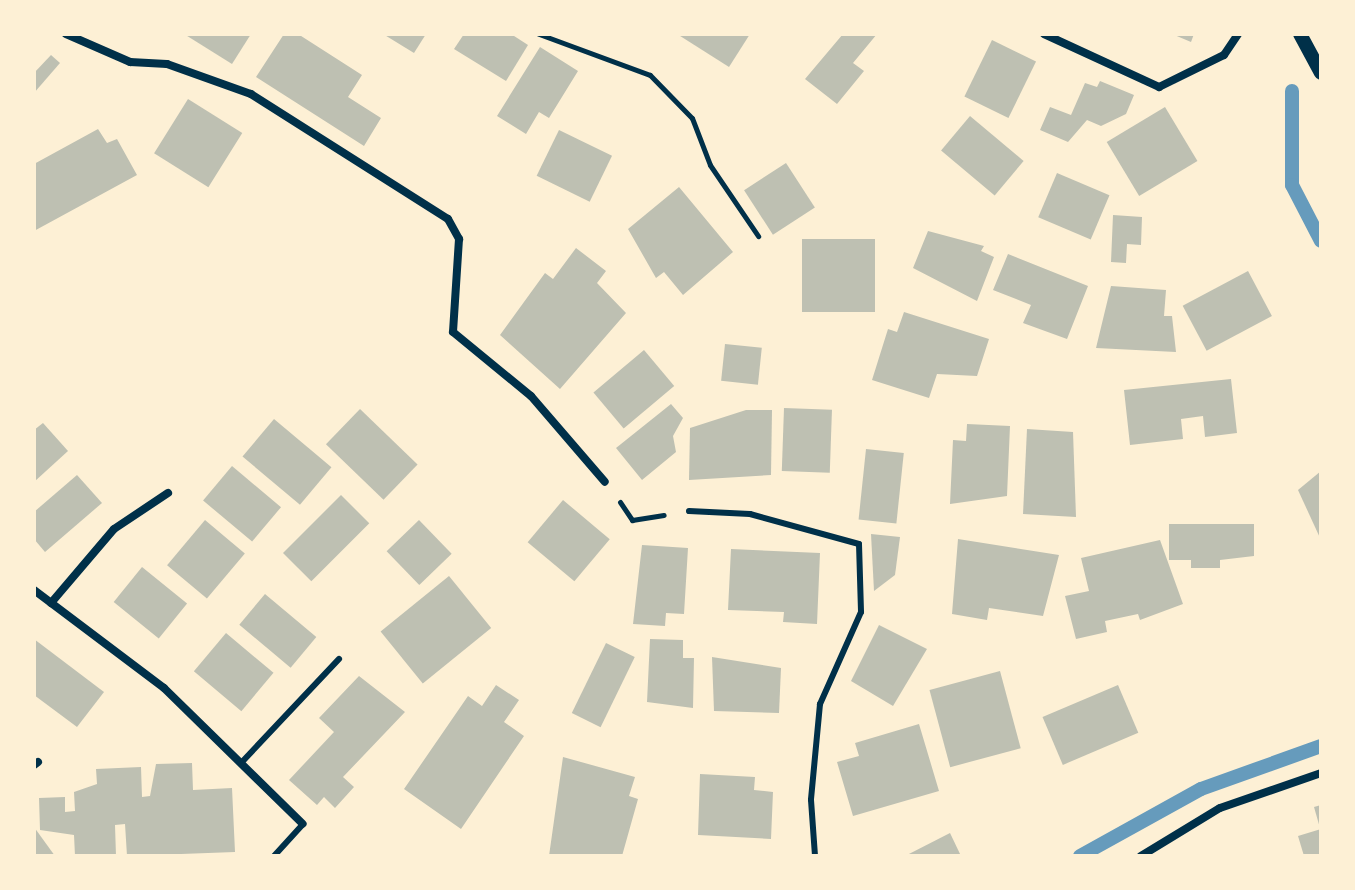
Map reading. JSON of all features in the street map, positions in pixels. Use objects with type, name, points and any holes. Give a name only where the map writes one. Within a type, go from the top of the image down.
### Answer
[{"type":"street","points":[[66,34],[130,62],[167,64],[251,94],[448,219],[459,239],[453,332],[531,396],[605,482]]},
{"type":"street","points":[[1044,34],[1159,87],[1224,55],[1238,34]]},
{"type":"street","points":[[1300,34],[1321,73]]},
{"type":"street","points":[[51,603],[114,529],[168,493]]},
{"type":"street","points":[[34,590],[164,688],[303,824]]},
{"type":"street","points":[[1141,856],[1220,808],[1321,773]]},
{"type":"lane","points":[[689,511],[750,514],[859,544],[861,612],[820,704],[811,800],[815,856]]},
{"type":"lane","points":[[241,763],[339,659]]},
{"type":"lane","points":[[274,856],[303,824]]},
{"type":"path","points":[[539,34],[650,75],[692,118],[710,165],[758,236]]},
{"type":"path","points":[[605,482],[632,520],[689,511]]},
{"type":"building","points":[[184,34],[251,34],[232,64]]},
{"type":"building","points":[[284,34],[298,34],[362,75],[348,97],[381,118],[364,146],[256,77]]},
{"type":"building","points":[[383,34],[426,34],[414,53]]},
{"type":"building","points":[[464,34],[511,34],[528,45],[506,81],[454,49]]},
{"type":"building","points":[[677,34],[750,34],[729,67]]},
{"type":"building","points":[[843,34],[877,34],[853,63],[864,71],[837,104],[805,79]]},
{"type":"building","points":[[1172,34],[1194,34],[1191,42]]},
{"type":"building","points":[[992,40],[1036,61],[1008,118],[964,97]]},
{"type":"building","points":[[540,47],[578,71],[549,118],[539,112],[526,134],[497,116]]},
{"type":"building","points":[[51,55],[60,63],[34,93],[34,73]]},
{"type":"building","points":[[1100,81],[1134,95],[1126,114],[1101,126],[1087,120],[1068,142],[1040,130],[1050,107],[1071,115],[1085,83],[1097,87]]},
{"type":"building","points":[[188,99],[242,133],[208,187],[154,153]]},
{"type":"building","points":[[1165,107],[1197,161],[1139,196],[1107,142]]},
{"type":"building","points":[[970,116],[1024,161],[995,195],[941,150]]},
{"type":"building","points":[[98,129],[107,143],[117,139],[137,175],[34,231],[34,164]]},
{"type":"building","points":[[559,130],[612,156],[590,202],[537,176]]},
{"type":"building","points":[[786,163],[815,207],[773,235],[744,190]]},
{"type":"building","points":[[1057,173],[1109,195],[1091,239],[1038,217]]},
{"type":"building","points":[[679,187],[733,252],[683,295],[664,272],[656,278],[628,229]]},
{"type":"building","points":[[1113,215],[1142,217],[1141,245],[1127,244],[1126,263],[1111,262]]},
{"type":"building","points":[[928,231],[984,246],[981,251],[994,257],[977,301],[913,268]]},
{"type":"building","points":[[802,239],[875,239],[875,312],[802,312]]},
{"type":"building","points":[[576,248],[606,271],[597,283],[626,313],[560,389],[500,335],[545,273],[553,279]]},
{"type":"building","points":[[1008,254],[1088,286],[1067,339],[1023,323],[1031,305],[993,290]]},
{"type":"building","points":[[1248,271],[1272,316],[1207,351],[1183,306]]},
{"type":"building","points":[[1111,286],[1166,290],[1164,316],[1172,316],[1176,352],[1096,348]]},
{"type":"building","points":[[904,312],[989,339],[977,376],[937,374],[929,398],[872,380],[888,329],[897,332]]},
{"type":"building","points":[[725,344],[762,348],[758,385],[721,381]]},
{"type":"building","points":[[644,350],[674,386],[624,428],[593,392]]},
{"type":"building","points":[[1231,379],[1237,433],[1205,437],[1203,416],[1181,419],[1183,439],[1130,445],[1124,390]]},
{"type":"building","points":[[671,404],[683,418],[673,436],[676,452],[642,480],[616,448]]},
{"type":"building","points":[[784,408],[832,410],[830,473],[782,471]]},
{"type":"building","points":[[360,409],[418,465],[384,500],[326,444]]},
{"type":"building","points":[[746,410],[772,410],[771,475],[689,480],[690,428]]},
{"type":"building","points":[[274,419],[331,467],[300,505],[243,457]]},
{"type":"building","points":[[43,423],[68,451],[34,482],[34,430]]},
{"type":"building","points":[[967,424],[1010,426],[1007,496],[950,504],[953,440],[966,441]]},
{"type":"building","points":[[1027,429],[1073,432],[1076,517],[1023,514]]},
{"type":"building","points":[[866,449],[904,453],[896,524],[859,520]]},
{"type":"building","points":[[232,466],[281,507],[252,542],[203,500]]},
{"type":"building","points":[[1321,471],[1321,540],[1298,490]]},
{"type":"building","points":[[77,475],[102,503],[45,552],[34,539],[34,512]]},
{"type":"building","points":[[341,495],[369,523],[311,581],[283,553]]},
{"type":"building","points":[[563,500],[610,539],[574,581],[528,542]]},
{"type":"building","points":[[205,520],[245,553],[207,599],[167,565]]},
{"type":"building","points":[[419,520],[452,554],[419,585],[387,551]]},
{"type":"building","points":[[1169,524],[1254,524],[1254,556],[1220,560],[1220,568],[1191,568],[1191,560],[1169,560]]},
{"type":"building","points":[[871,534],[900,537],[895,575],[874,591]]},
{"type":"building","points":[[958,539],[1059,555],[1043,616],[989,608],[987,620],[952,614]]},
{"type":"building","points":[[1160,540],[1183,604],[1140,620],[1138,614],[1105,621],[1107,632],[1076,639],[1065,596],[1089,591],[1081,558]]},
{"type":"building","points":[[642,545],[688,548],[684,614],[666,613],[665,626],[633,624]]},
{"type":"building","points":[[731,549],[820,553],[817,624],[783,622],[784,612],[728,610]]},
{"type":"building","points":[[142,567],[187,604],[159,638],[114,602]]},
{"type":"building","points":[[449,576],[491,628],[423,683],[381,631]]},
{"type":"building","points":[[265,594],[316,637],[291,668],[239,625]]},
{"type":"building","points":[[879,625],[927,649],[893,706],[851,681]]},
{"type":"building","points":[[226,633],[273,673],[241,711],[194,671]]},
{"type":"building","points":[[34,639],[104,692],[77,727],[34,695]]},
{"type":"building","points":[[650,639],[683,640],[683,658],[694,658],[693,708],[647,702]]},
{"type":"building","points":[[606,643],[635,657],[601,727],[572,713]]},
{"type":"building","points":[[712,657],[781,668],[779,713],[714,711]]},
{"type":"building","points":[[1000,671],[1021,748],[950,767],[929,690]]},
{"type":"building","points":[[359,676],[405,712],[343,777],[354,787],[335,808],[324,797],[317,805],[289,780],[334,732],[319,718]]},
{"type":"building","points":[[496,685],[519,700],[504,722],[524,736],[461,829],[404,789],[468,696],[482,706]]},
{"type":"building","points":[[1118,685],[1138,733],[1063,765],[1043,717]]},
{"type":"building","points":[[919,724],[939,791],[853,816],[837,762],[859,756],[855,743]]},
{"type":"building","points":[[563,757],[635,777],[629,796],[638,799],[622,856],[549,856]]},
{"type":"building","points":[[192,763],[193,790],[232,788],[235,852],[127,856],[125,824],[115,825],[116,856],[75,856],[74,835],[40,830],[39,798],[65,797],[65,812],[75,811],[74,792],[97,784],[96,769],[141,767],[142,797],[150,796],[156,764]]},
{"type":"building","points":[[700,774],[755,777],[754,790],[773,792],[771,839],[698,835]]},
{"type":"building","points":[[1321,805],[1321,828],[1320,828],[1314,807]]},
{"type":"building","points":[[34,827],[55,856],[34,856]]},
{"type":"building","points":[[1321,829],[1321,856],[1304,856],[1298,836]]},
{"type":"building","points":[[950,833],[961,856],[905,856]]},
{"type":"waterway","points":[[1292,91],[1292,185],[1321,241]]},
{"type":"waterway","points":[[1080,856],[1201,789],[1321,746]]}]
